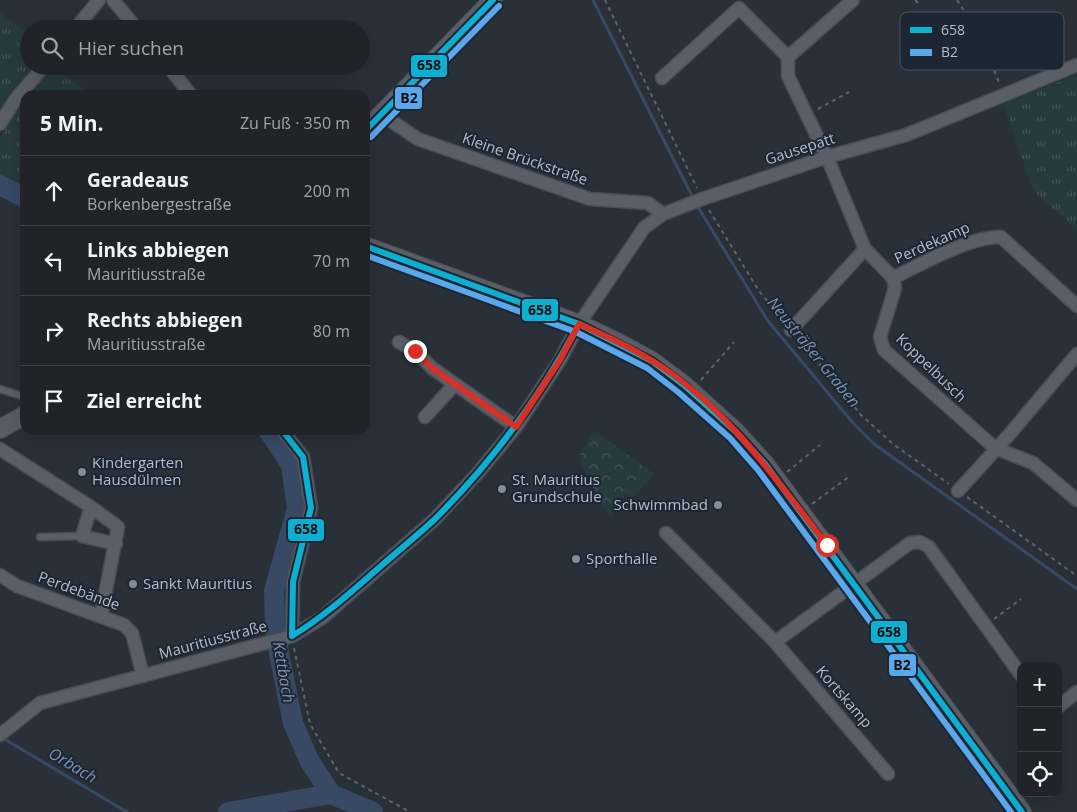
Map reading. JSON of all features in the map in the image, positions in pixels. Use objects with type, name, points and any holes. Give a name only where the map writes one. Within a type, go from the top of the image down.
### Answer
[{"type":"street","points":[[82,20],[99,0]]},
{"type":"street","points":[[113,0],[130,20]]},
{"type":"street","points":[[370,126],[493,0]]},
{"type":"street","points":[[788,57],[853,0]]},
{"type":"street","points":[[662,78],[739,8],[788,57],[788,76],[828,157],[866,250],[893,278]]},
{"type":"street","name":"Gausepatt","points":[[579,324],[644,228],[663,214],[686,204],[828,157],[906,135],[1077,65]]},
{"type":"street","points":[[24,90],[36,75]]},
{"type":"street","points":[[175,75],[187,90]]},
{"type":"street","points":[[0,124],[20,94]]},
{"type":"street","name":"Kleine Brückstraße","points":[[381,114],[418,139],[590,199],[648,203],[663,214]]},
{"type":"street","name":"Perdekamp","points":[[893,278],[934,258],[988,236],[1001,237],[1077,306]]},
{"type":"street","points":[[370,248],[579,324],[652,361],[691,391],[736,432],[777,480],[1022,812]]},
{"type":"street","points":[[792,330],[866,250]]},
{"type":"street","name":"Koppelbusch","points":[[893,278],[895,288],[880,337],[884,350],[995,448],[1033,463],[1077,500]]},
{"type":"street","name":"Mauritiusstraße","points":[[0,735],[40,703],[288,636],[322,618],[435,519],[516,427],[560,360],[579,324]]},
{"type":"street","points":[[399,342],[415,351],[432,368],[516,427]]},
{"type":"street","points":[[958,491],[995,448],[1008,436],[1077,354]]},
{"type":"street","points":[[425,417],[455,384]]},
{"type":"street","points":[[0,430],[20,417]]},
{"type":"street","points":[[286,435],[303,457],[311,508],[293,582],[288,636]]},
{"type":"street","points":[[0,449],[91,507],[118,527],[101,616]]},
{"type":"street","points":[[91,507],[82,536],[116,544]]},
{"type":"street","name":"Kortskamp","points":[[666,533],[775,642],[888,774]]},
{"type":"street","points":[[775,642],[910,543],[920,542],[929,547],[1017,669]]},
{"type":"street","name":"Perdebände","points":[[0,575],[17,586],[124,625],[132,633],[143,676]]},
{"type":"street","points":[[1062,704],[1077,692]]},
{"type":"lane","points":[[0,389],[20,395]]},
{"type":"lane","points":[[40,537],[82,536]]},
{"type":"path","points":[[605,0],[701,199],[758,291],[861,415],[892,444],[1077,576]]},
{"type":"path","points":[[915,0],[920,5]]},
{"type":"path","points":[[957,0],[965,12]]},
{"type":"path","points":[[994,70],[1004,96]]},
{"type":"path","points":[[808,115],[849,92]]},
{"type":"path","points":[[691,391],[734,342]]},
{"type":"path","points":[[777,480],[820,445]]},
{"type":"path","points":[[801,512],[850,476]]},
{"type":"path","points":[[986,624],[1021,598]]},
{"type":"path","points":[[288,636],[310,724],[339,773],[410,812]]},
{"type":"green space","points":[[0,13],[20,27],[20,75],[26,75],[0,109]]},
{"type":"green space","points":[[43,75],[66,75],[84,90],[30,90]]},
{"type":"green space","points":[[1077,75],[1077,230],[1033,190],[1003,103]]},
{"type":"green space","points":[[20,104],[20,185],[0,175],[0,138]]},
{"type":"green space","points":[[594,430],[654,474],[633,497],[625,494],[611,516],[604,509],[581,463],[580,455]]},
{"type":"waterway","name":"Neusträßer Graben","points":[[593,0],[693,198]]},
{"type":"waterway","name":"Kettbach","points":[[0,185],[20,195]]},
{"type":"waterway","name":"Neusträßer Graben","points":[[696,204],[768,321],[853,423],[874,444],[1077,589]]},
{"type":"waterway","name":"Kettbach","points":[[271,435],[291,465],[297,508],[274,591],[275,627],[279,653],[293,723],[309,760],[331,794]]},
{"type":"waterway","name":"Orbach","points":[[6,740],[127,812]]},
{"type":"waterway","points":[[228,812],[331,794],[373,812]]},
{"type":"transit line","name":"658","points":[[370,126],[493,0]]},
{"type":"transit line","name":"B2","points":[[371,137],[499,6]]},
{"type":"transit line","name":"658","points":[[370,248],[579,324],[652,361],[684,385],[736,432],[765,464],[1022,812]]},
{"type":"transit line","name":"B2","points":[[370,257],[576,332],[647,368],[678,392],[730,438],[758,470],[1011,812]]},
{"type":"transit line","name":"658","points":[[292,636],[349,594],[429,525],[456,497],[496,451],[532,402],[549,377],[579,324]]},
{"type":"transit line","name":"658","points":[[286,435],[303,457],[311,508],[293,582],[292,636]]},
{"type":"place","name":"Kindergarten Hausdülmen","points":[[82,472]]},
{"type":"place","name":"St. Mauritius Grundschule","points":[[502,489]]},
{"type":"place","name":"Schwimmbad","points":[[718,505]]},
{"type":"place","name":"Sporthalle","points":[[576,559]]},
{"type":"place","name":"Sankt Mauritius","points":[[133,584]]},
{"type":"route","points":[[415,351],[432,368],[516,427],[560,360],[579,324],[652,361],[684,385],[736,432],[765,464],[827,545]]}]
